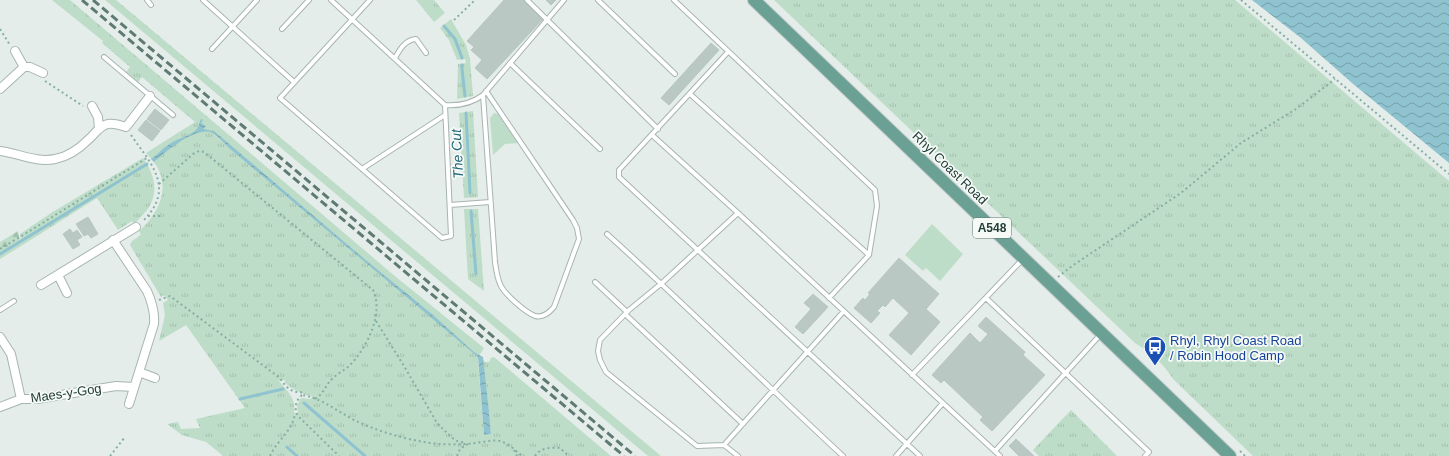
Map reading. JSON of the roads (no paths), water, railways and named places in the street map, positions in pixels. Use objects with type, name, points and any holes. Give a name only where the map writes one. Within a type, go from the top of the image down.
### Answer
[{"type":"main road","name":"Rhyl Coast Road","points":[[754,0],[1230,456]]},
{"type":"street","points":[[15,51],[24,67]]},
{"type":"street","points":[[0,89],[24,67],[30,66],[43,72]]},
{"type":"street","points":[[0,152],[29,158],[53,160],[69,154],[108,124],[126,127],[150,96]]},
{"type":"street","points":[[92,106],[98,117],[100,129]]},
{"type":"street","points":[[41,285],[136,227]]},
{"type":"street","points":[[113,240],[147,291],[152,303],[154,315],[154,324],[129,404]]},
{"type":"street","points":[[58,275],[66,293]]},
{"type":"street","points":[[0,337],[11,354],[21,399]]},
{"type":"street","points":[[139,372],[155,378]]},
{"type":"street","name":"Maes-y-Gog","points":[[0,407],[21,399],[37,399],[116,386],[134,387]]},
{"type":"lane","points":[[147,0],[151,5]]},
{"type":"lane","points":[[203,0],[294,82]]},
{"type":"lane","points":[[212,49],[257,0]]},
{"type":"lane","points":[[282,29],[309,0]]},
{"type":"lane","points":[[331,0],[445,104],[455,105],[474,102],[484,93],[564,0]]},
{"type":"lane","points":[[370,0],[280,98],[442,238],[451,236],[445,104]]},
{"type":"lane","points":[[527,0],[658,129]]},
{"type":"lane","points":[[598,0],[675,74]]},
{"type":"lane","points":[[674,0],[875,190],[877,206],[869,254],[829,298]]},
{"type":"lane","points":[[395,58],[403,44],[416,39],[426,53]]},
{"type":"lane","points":[[728,52],[620,170],[619,177],[697,251],[920,456]]},
{"type":"lane","points":[[104,57],[173,116]]},
{"type":"lane","points":[[510,63],[600,149]]},
{"type":"lane","points":[[484,93],[569,213],[577,228],[579,239],[554,307],[548,313],[541,316],[535,316],[521,307],[507,295],[500,284],[495,262],[484,93]]},
{"type":"lane","points":[[690,94],[869,254]]},
{"type":"lane","points":[[362,168],[445,115]]},
{"type":"lane","points":[[652,135],[1000,456]]},
{"type":"lane","points":[[450,205],[490,202]]},
{"type":"lane","points":[[738,213],[662,283],[626,313],[600,340],[598,351],[600,360],[606,372],[697,446],[724,445],[738,456]]},
{"type":"lane","points":[[607,234],[662,283],[772,391],[843,456]]},
{"type":"lane","points":[[912,375],[1024,258]]},
{"type":"lane","points":[[595,282],[743,424]]},
{"type":"lane","points":[[986,298],[1149,452],[1145,456]]},
{"type":"lane","points":[[0,310],[14,301]]},
{"type":"lane","points":[[724,445],[844,311]]},
{"type":"lane","points":[[995,451],[1102,333]]},
{"type":"lane","points":[[896,456],[943,403]]},
{"type":"water","points":[[1252,0],[1449,0],[1449,163],[1352,83],[1301,38]]},
{"type":"water","points":[[201,119],[203,120],[201,123],[206,126],[203,129],[214,131],[362,257],[433,315],[474,352],[483,357],[491,434],[484,435],[478,357],[229,148],[216,135],[206,132],[190,136],[154,162],[151,159],[172,143],[196,130]]},
{"type":"waterway","name":"The Cut","points":[[444,26],[455,39],[462,58]]},
{"type":"waterway","name":"The Cut","points":[[462,65],[465,96]]},
{"type":"waterway","name":"The Cut","points":[[466,113],[470,193]]},
{"type":"waterway","points":[[0,254],[147,164]]},
{"type":"waterway","name":"The Cut","points":[[471,211],[476,274]]},
{"type":"waterway","points":[[240,399],[283,389]]},
{"type":"waterway","points":[[304,403],[365,456]]},
{"type":"waterway","points":[[287,447],[297,456]]},
{"type":"railway","points":[[82,0],[624,456]]},
{"type":"railway","points":[[93,0],[635,456]]},
{"type":"place","name":"Rhyl, Rhyl Coast Road / Robin Hood Camp","points":[[1155,366]]}]
